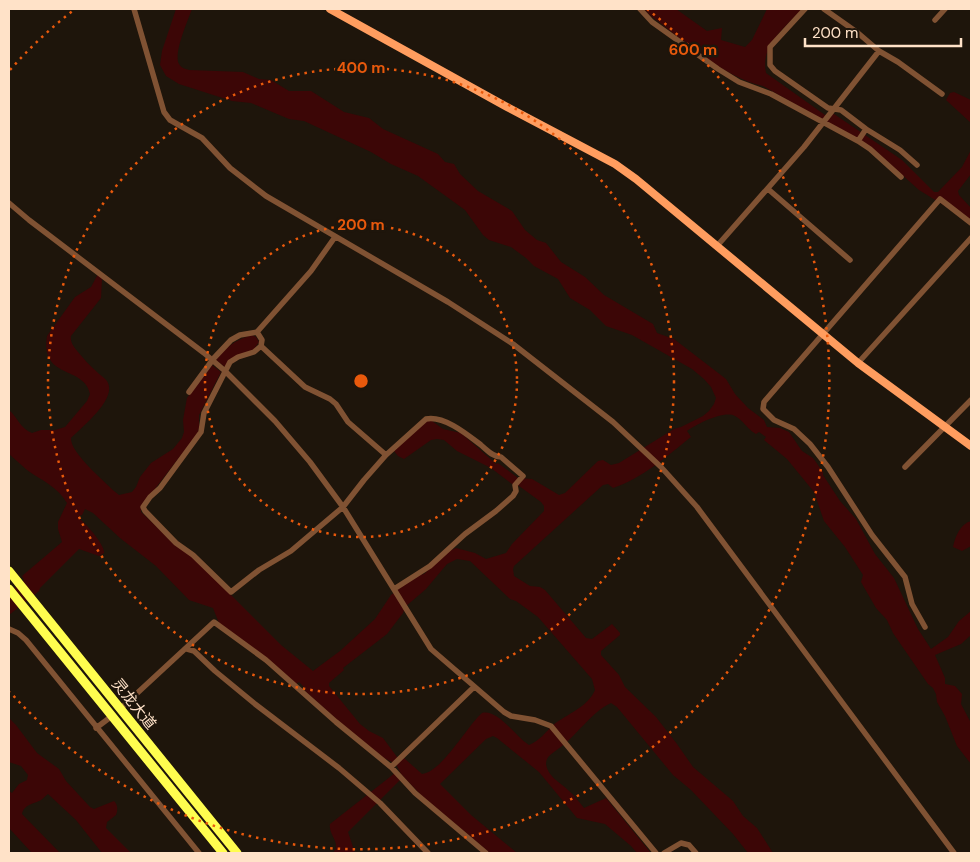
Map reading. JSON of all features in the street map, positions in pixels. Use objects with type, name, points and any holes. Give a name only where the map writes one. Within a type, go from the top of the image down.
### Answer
[{"type":"main road","name":"灵龙大道","points":[[11,574],[237,853]]},
{"type":"main road","name":"灵龙大道","points":[[9,589],[223,853]]},
{"type":"street","points":[[134,9],[166,116],[202,138],[230,168],[256,189],[448,302],[513,344],[613,422],[661,467],[697,507],[954,853]]},
{"type":"street","points":[[330,9],[515,112],[615,164],[636,179],[858,363],[971,446]]},
{"type":"street","points":[[640,9],[652,22],[718,69],[739,82],[771,94],[858,141],[870,149],[901,177]]},
{"type":"street","points":[[805,9],[770,47],[770,65],[775,71],[828,108],[841,110],[866,129],[900,150],[917,165]]},
{"type":"street","points":[[824,9],[858,33],[879,51],[898,62],[942,94]]},
{"type":"street","points":[[935,20],[945,9]]},
{"type":"street","points":[[717,246],[834,110],[879,51]]},
{"type":"street","points":[[858,141],[866,129]]},
{"type":"street","points":[[768,189],[850,260]]},
{"type":"street","points":[[924,627],[912,604],[905,576],[872,535],[828,467],[810,444],[794,429],[774,420],[764,409],[764,402],[940,199],[971,223]]},
{"type":"street","points":[[9,202],[29,220],[141,304],[225,371],[291,439],[343,507],[431,649],[507,714],[539,721],[551,726],[656,853]]},
{"type":"street","points":[[189,392],[212,361],[234,338],[257,332],[311,271],[335,237]]},
{"type":"street","points":[[858,363],[971,238]]},
{"type":"street","points":[[257,332],[262,340],[261,346],[254,352],[234,358],[225,371],[204,413],[201,432],[160,488],[150,497],[144,506],[144,510],[176,543],[193,555],[231,592],[259,570],[291,551],[343,507],[386,455],[426,419],[437,418],[451,424],[496,457],[501,457],[523,476],[515,485],[516,491],[513,496],[465,534],[430,566],[394,590]]},
{"type":"street","points":[[261,346],[305,387],[336,404],[348,422],[386,455]]},
{"type":"street","points":[[904,467],[971,400]]},
{"type":"street","points":[[120,709],[214,622],[266,660],[336,722],[393,765],[415,794],[486,853]]},
{"type":"street","points":[[9,628],[26,640],[199,853]]},
{"type":"street","points":[[187,649],[194,651],[255,704],[339,768],[380,803],[428,853]]},
{"type":"street","points":[[393,765],[474,687]]},
{"type":"street","points":[[96,728],[112,716]]},
{"type":"street","points":[[664,853],[681,843],[688,845],[696,853]]},
{"type":"shaded area","points":[[176,9],[192,9],[178,53],[179,64],[182,67],[189,70],[243,72],[259,79],[271,80],[289,91],[311,91],[344,112],[369,118],[383,129],[438,154],[445,162],[454,164],[460,174],[478,191],[512,211],[525,230],[537,240],[546,243],[561,262],[585,277],[604,295],[653,324],[657,333],[674,339],[726,379],[735,394],[748,408],[764,420],[767,427],[780,428],[789,432],[802,451],[813,458],[840,501],[856,519],[875,554],[894,578],[918,629],[931,649],[948,637],[959,621],[971,611],[971,635],[961,644],[935,655],[945,678],[945,684],[955,686],[962,694],[961,704],[971,723],[971,764],[957,746],[937,702],[933,688],[928,684],[893,633],[887,620],[876,608],[861,582],[863,575],[845,547],[824,521],[814,492],[787,459],[764,440],[766,437],[759,432],[756,434],[738,418],[730,415],[718,416],[687,431],[691,437],[654,466],[624,484],[613,488],[608,484],[603,485],[514,566],[513,569],[514,576],[530,586],[540,587],[545,590],[586,638],[592,639],[612,624],[620,635],[601,651],[601,655],[619,675],[625,687],[656,717],[693,767],[733,801],[743,816],[757,828],[773,853],[748,853],[733,834],[691,790],[673,775],[617,707],[611,703],[603,707],[565,744],[550,755],[546,761],[547,769],[584,808],[606,798],[651,853],[637,853],[605,824],[577,818],[539,772],[493,736],[486,739],[440,784],[471,815],[517,853],[490,853],[422,796],[401,774],[396,764],[384,758],[354,735],[305,691],[306,689],[299,682],[295,685],[219,623],[213,608],[189,600],[156,566],[120,538],[93,513],[85,509],[79,518],[99,540],[104,553],[99,556],[79,549],[39,591],[9,615],[9,593],[24,580],[22,576],[62,542],[58,522],[67,503],[54,488],[27,470],[9,454],[9,410],[22,426],[32,433],[65,427],[87,401],[90,394],[86,385],[80,379],[56,366],[50,360],[47,350],[47,336],[75,297],[91,287],[98,274],[102,279],[101,298],[71,338],[78,352],[106,380],[109,390],[103,405],[97,413],[71,438],[72,444],[88,466],[119,495],[132,492],[140,477],[151,463],[173,449],[182,438],[187,398],[212,365],[221,372],[199,415],[197,436],[141,507],[141,512],[174,543],[193,557],[281,645],[313,671],[340,651],[375,619],[391,595],[416,576],[424,574],[449,551],[456,548],[475,553],[486,559],[506,553],[512,544],[544,511],[544,506],[541,502],[515,483],[512,484],[491,468],[457,451],[444,440],[431,440],[404,459],[398,456],[394,451],[427,421],[432,421],[443,429],[461,433],[496,464],[498,463],[518,478],[532,479],[559,495],[565,493],[598,461],[603,460],[611,465],[619,463],[674,429],[703,416],[709,411],[716,398],[711,387],[692,369],[632,335],[606,326],[590,310],[570,298],[558,279],[534,266],[511,247],[489,240],[483,235],[465,210],[418,176],[304,121],[289,119],[251,103],[232,101],[179,84],[166,76],[160,65],[162,51]],"holes":[[[457,559],[470,561],[510,599],[516,601],[538,617],[592,679],[595,690],[582,706],[553,725],[539,739],[529,745],[500,719],[494,715],[482,713],[446,757],[430,771],[422,774],[404,758],[400,761],[383,738],[360,724],[329,686],[329,683],[344,670],[343,668],[387,634],[403,613],[405,607],[426,589],[447,564]]]},
{"type":"shaded area","points":[[644,9],[676,9],[707,31],[722,28],[721,40],[745,47],[752,40],[767,9],[802,9],[770,45],[765,63],[766,73],[825,115],[834,114],[902,160],[934,192],[938,192],[962,167],[971,150],[971,174],[958,191],[959,195],[971,208],[971,222],[919,190],[871,147],[763,86],[733,75],[690,47]]},
{"type":"shaded area","points":[[954,92],[971,100],[971,123],[946,100],[950,93]]},
{"type":"shaded area","points":[[252,335],[259,342],[254,349],[225,367],[216,360],[231,344]]},
{"type":"shaded area","points":[[971,521],[971,546],[962,551],[953,547],[961,528]]},
{"type":"shaded area","points":[[9,718],[37,753],[59,769],[66,781],[90,807],[94,809],[114,801],[117,806],[117,813],[107,822],[106,828],[131,853],[102,853],[76,820],[48,794],[41,800],[27,806],[22,814],[60,853],[32,853],[9,828],[9,791],[12,793],[19,784],[27,780],[28,775],[21,766],[9,762]]},
{"type":"shaded area","points":[[395,773],[400,780],[348,832],[355,853],[333,853],[336,846],[330,824]]}]
